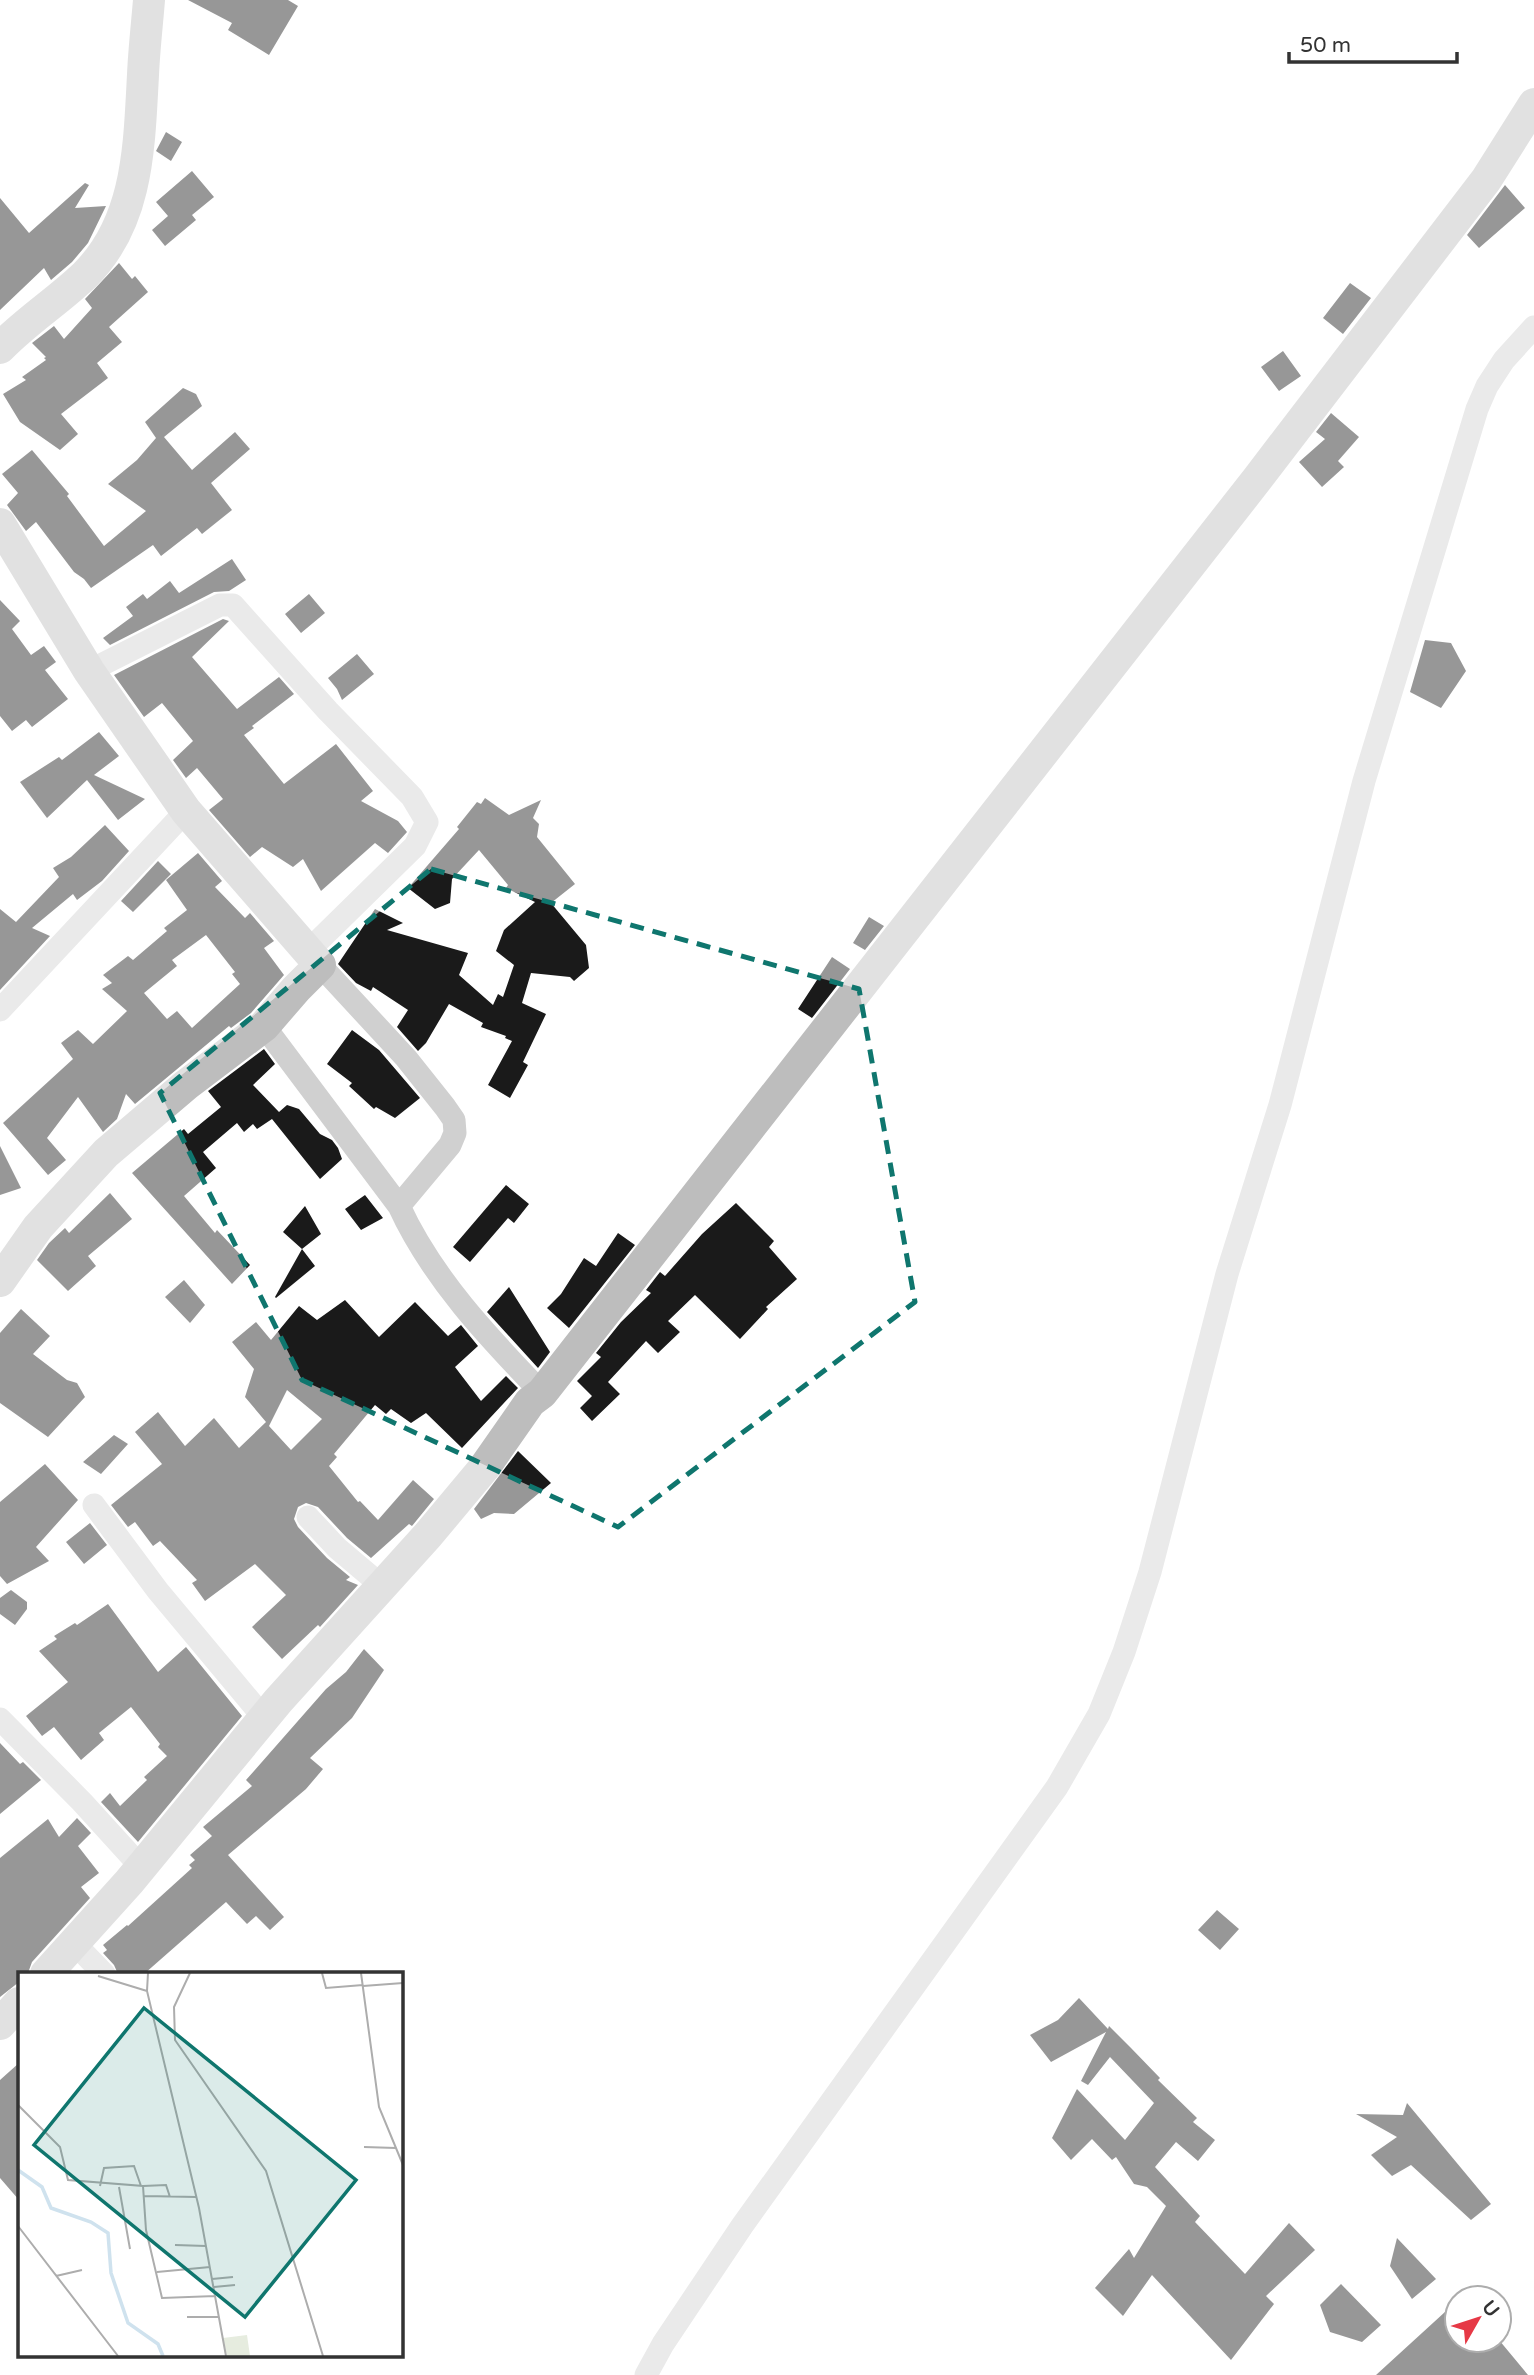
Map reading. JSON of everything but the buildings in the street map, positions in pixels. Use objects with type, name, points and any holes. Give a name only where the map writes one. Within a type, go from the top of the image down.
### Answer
[{"type":"street","points":[[0,348],[13,334],[86,274],[118,230],[131,193],[139,140],[149,0]]},
{"type":"street","points":[[48,1972],[142,1868],[264,1718],[484,1468],[530,1402],[542,1393],[1249,489],[1486,180],[1534,104]]},
{"type":"street","points":[[646,2375],[663,2344],[742,2225],[1057,1787],[1099,1714],[1124,1652],[1150,1572],[1227,1274],[1280,1105],[1364,781],[1457,471],[1487,386],[1504,360],[1534,327]]},
{"type":"street","points":[[0,524],[89,671],[186,811],[314,958],[406,1058],[454,1120],[455,1133],[450,1144],[399,1206]]},
{"type":"street","points":[[0,1281],[38,1227],[106,1153],[186,1085],[264,1026],[296,989],[314,958],[415,846],[427,822],[412,797],[328,711],[233,605],[220,605],[89,671]]},
{"type":"street","points":[[0,1010],[186,811]]},
{"type":"street","points":[[264,1026],[399,1206],[409,1227],[480,1328],[542,1393]]},
{"type":"street","points":[[94,1505],[158,1591],[264,1718]]},
{"type":"street","points":[[308,1517],[337,1548],[382,1586]]},
{"type":"street","points":[[0,1719],[142,1868]]},
{"type":"street","points":[[74,1943],[102,1972]]},
{"type":"street","points":[[0,2024],[18,2004]]},
{"type":"highlighted area","points":[[431,869],[859,989],[915,1302],[618,1527],[302,1380],[160,1093]]}]
